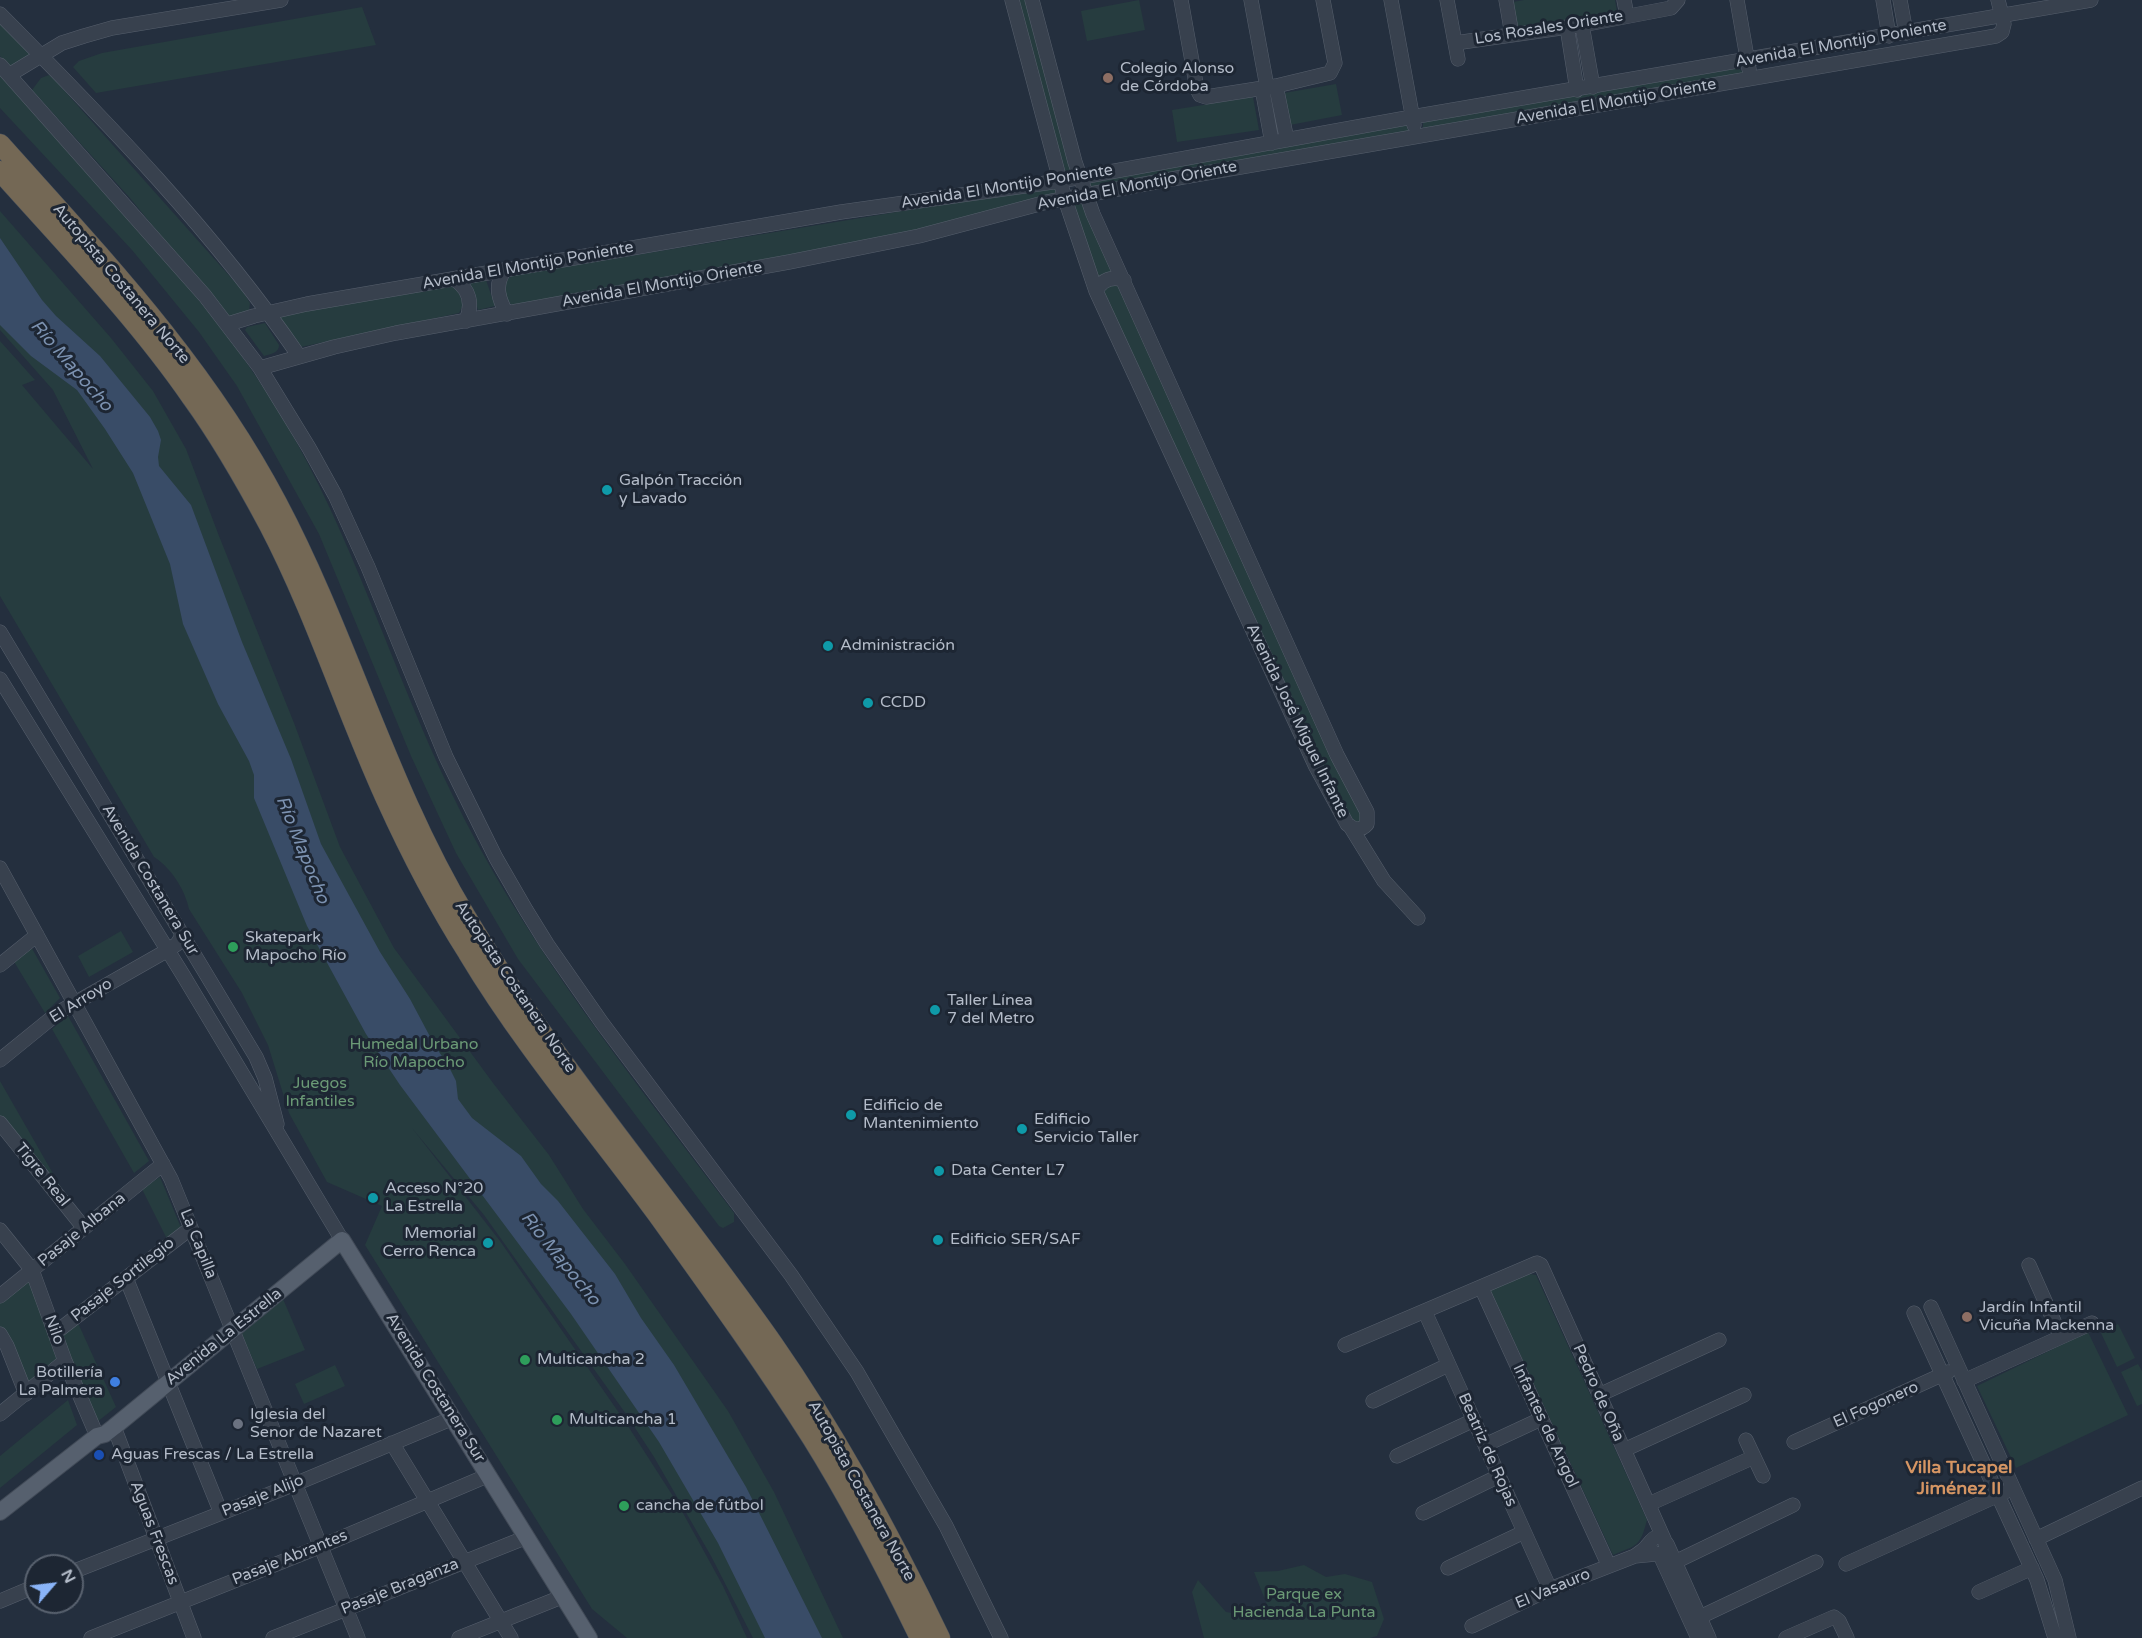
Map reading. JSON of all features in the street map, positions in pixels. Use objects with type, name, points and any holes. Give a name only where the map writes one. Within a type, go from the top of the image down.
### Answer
[{"type":"highway","name":"Autopista Costanera Norte","points":[[0,144],[146,308],[194,370],[238,435],[302,552],[421,833],[463,912],[544,1036],[737,1294],[807,1394],[868,1497],[929,1637]]},
{"type":"highway","name":"Autopista Costanera Norte","points":[[0,171],[108,291],[156,350],[207,420],[272,530],[308,609],[386,799],[425,880],[448,921],[518,1029],[659,1218],[766,1367],[814,1440],[929,1637]]},
{"type":"main road","name":"Avenida La Estrella","points":[[0,1512],[168,1382],[342,1239]]},
{"type":"main road","name":"Avenida Costanera Sur","points":[[342,1239],[589,1638]]},
{"type":"main road","name":"Avenida La Estrella","points":[[0,1525],[103,1442],[105,1432]]},
{"type":"street","points":[[281,0],[112,28],[62,43],[4,70],[188,276],[228,324],[260,368],[335,495],[368,567],[446,757],[496,858],[526,910],[546,944],[602,1023],[791,1275],[857,1372],[946,1526],[1001,1638]]},
{"type":"street","name":"Avenida José Miguel Infante","points":[[1012,0],[1065,199],[1096,291],[1302,737],[1327,788],[1350,826],[1359,829],[1366,826],[1367,812],[1337,755],[1085,195],[1032,0]]},
{"type":"street","points":[[1181,0],[1197,89],[1200,95],[1206,97],[1325,76],[1334,69],[1335,63],[1323,0]]},
{"type":"street","points":[[1251,0],[1268,87],[1272,143]]},
{"type":"street","points":[[1391,0],[1415,136]]},
{"type":"street","points":[[1447,0],[1458,59]]},
{"type":"street","points":[[1506,0],[1512,35]]},
{"type":"street","points":[[1624,0],[1627,16]]},
{"type":"street","points":[[1737,0],[1751,79]]},
{"type":"street","points":[[1883,0],[1889,36]]},
{"type":"street","points":[[1900,0],[1906,33]]},
{"type":"street","points":[[1998,0],[2000,15]]},
{"type":"street","name":"Avenida El Montijo Poniente","points":[[228,324],[268,312],[454,279],[841,212],[1060,181],[1412,117],[2091,0]]},
{"type":"street","name":"Los Rosales Oriente","points":[[1455,44],[1582,25],[1671,8],[1678,2]]},
{"type":"street","points":[[0,14],[41,54],[193,218],[268,312],[299,356]]},
{"type":"street","name":"Avenida El Montijo Oriente","points":[[260,368],[365,339],[919,236],[1085,195],[1996,36],[2003,30],[2004,24],[2000,15]]},
{"type":"street","points":[[1582,25],[1593,87]]},
{"type":"street","points":[[1567,27],[1578,90]]},
{"type":"street","points":[[1268,87],[1287,140]]},
{"type":"street","points":[[504,271],[498,290],[507,314]]},
{"type":"street","points":[[454,279],[464,287],[469,297],[470,311],[466,321]]},
{"type":"street","points":[[1096,291],[1100,284],[1108,279],[1124,280]]},
{"type":"street","name":"Avenida Costanera Sur","points":[[0,632],[256,1057],[265,1078],[281,1137]]},
{"type":"street","name":"Avenida Costanera Sur","points":[[0,679],[168,950],[342,1239]]},
{"type":"street","points":[[36,739],[48,735],[57,726]]},
{"type":"street","points":[[52,765],[59,756],[73,753]]},
{"type":"street","points":[[1350,826],[1384,881],[1418,918]]},
{"type":"street","name":"La Capilla","points":[[1,873],[163,1164],[358,1638]]},
{"type":"street","name":"El Arroyo","points":[[0,1060],[49,1020],[74,1003],[168,950],[177,944],[183,934]]},
{"type":"street","points":[[0,965],[37,935]]},
{"type":"street","name":"Tigre Real","points":[[0,1123],[84,1228]]},
{"type":"street","name":"Pasaje Albana","points":[[0,1296],[163,1164]]},
{"type":"street","name":"Pasaje Sortilegio","points":[[55,1333],[191,1228]]},
{"type":"street","name":"Nilo","points":[[0,1230],[32,1270],[65,1361],[105,1432]]},
{"type":"street","name":"Pedro de Oña","points":[[1481,1287],[1537,1263],[1540,1266],[1649,1504],[1657,1524],[1658,1546],[1698,1638]]},
{"type":"street","points":[[2029,1265],[2061,1337]]},
{"type":"street","points":[[126,1278],[220,1513]]},
{"type":"street","points":[[1345,1345],[1481,1287]]},
{"type":"street","name":"Infantes de Angol","points":[[1481,1287],[1609,1566]]},
{"type":"street","points":[[1931,1306],[2055,1580],[2069,1638]]},
{"type":"street","name":"Beatriz de Rojas","points":[[1425,1312],[1550,1588]]},
{"type":"street","points":[[1914,1313],[2032,1569],[2055,1638]]},
{"type":"street","points":[[1964,1381],[2092,1323]]},
{"type":"street","points":[[0,1334],[26,1394]]},
{"type":"street","points":[[1599,1395],[1719,1340]]},
{"type":"street","points":[[0,1414],[65,1361]]},
{"type":"street","points":[[1373,1401],[1448,1365]]},
{"type":"street","name":"El Fogonero","points":[[1794,1442],[1958,1368]]},
{"type":"street","points":[[1624,1449],[1744,1395]]},
{"type":"street","name":"Pasaje Alijo","points":[[84,1567],[295,1484],[453,1418]]},
{"type":"street","points":[[1485,1445],[1541,1419]]},
{"type":"street","points":[[1397,1456],[1474,1420]]},
{"type":"street","name":"Aguas Frescas","points":[[105,1432],[156,1539],[194,1638]]},
{"type":"street","points":[[1746,1440],[1763,1476]]},
{"type":"street","points":[[392,1443],[511,1638]]},
{"type":"street","points":[[1649,1504],[1754,1457]]},
{"type":"street","name":"Pasaje Abrantes","points":[[91,1638],[321,1546],[489,1475]]},
{"type":"street","points":[[1423,1513],[1499,1476]]},
{"type":"street","points":[[1846,1564],[2013,1488]]},
{"type":"street","points":[[2036,1539],[2142,1488]]},
{"type":"street","points":[[1675,1562],[1793,1505]]},
{"type":"street","points":[[1448,1568],[1524,1532]]},
{"type":"street","name":"Pasaje Braganza","points":[[273,1638],[527,1537]]},
{"type":"street","name":"Pedro de Oña","points":[[1658,1546],[1675,1562],[1709,1638]]},
{"type":"street","name":"El Vasauro","points":[[1472,1626],[1550,1588],[1658,1546]]},
{"type":"street","points":[[1700,1617],[1816,1562]]},
{"type":"street","points":[[1979,1592],[2032,1569]]},
{"type":"street","points":[[0,1601],[24,1591]]},
{"type":"street","points":[[459,1638],[564,1596]]},
{"type":"street","points":[[1786,1638],[1834,1617],[1839,1621],[1847,1638]]},
{"type":"green space","points":[[1017,0],[1028,0],[1072,166],[1069,171],[1065,172],[1061,168]]},
{"type":"green space","points":[[1139,0],[1145,30],[1087,41],[1081,11]]},
{"type":"green space","points":[[1615,0],[1617,12],[1518,30],[1513,2]]},
{"type":"green space","points":[[362,7],[376,45],[96,93],[73,67],[79,61],[102,53]]},
{"type":"green space","points":[[0,18],[30,51],[28,57],[15,67],[9,66],[0,56]]},
{"type":"green space","points":[[1739,68],[1743,73],[1423,129],[1423,123],[1429,120]]},
{"type":"green space","points":[[0,72],[186,285],[265,389],[307,462],[330,508],[429,745],[480,848],[546,956],[619,1061],[734,1213],[734,1222],[723,1228],[719,1226],[518,959],[456,853],[411,756],[319,534],[237,386],[199,332],[132,250],[0,108]]},
{"type":"green space","points":[[49,75],[242,290],[250,303],[249,311],[228,318],[130,198],[32,90],[41,78]]},
{"type":"green space","points":[[1336,84],[1342,115],[1290,125],[1284,93]]},
{"type":"green space","points":[[1253,97],[1259,130],[1177,142],[1172,110]]},
{"type":"green space","points":[[1406,125],[1409,131],[1090,188],[1088,181]]},
{"type":"green space","points":[[1054,186],[1058,193],[1056,197],[935,227],[519,306],[510,303],[502,287],[508,278],[515,275]]},
{"type":"green space","points":[[1077,203],[1084,205],[1111,271],[1096,278],[1073,206]]},
{"type":"green space","points":[[0,211],[111,338],[153,391],[186,449],[294,723],[340,847],[394,948],[549,1155],[583,1209],[625,1264],[728,1411],[774,1492],[843,1638],[753,1638],[711,1556],[654,1457],[626,1414],[484,1215],[412,1128],[500,1241],[626,1423],[678,1504],[723,1586],[747,1638],[627,1638],[592,1609],[365,1245],[382,1206],[327,1182],[289,1113],[268,1045],[242,993],[189,909],[176,879],[154,857],[0,596],[0,341],[35,380],[22,385],[93,469],[53,390],[0,330]]},
{"type":"green space","points":[[486,280],[495,306],[478,310],[470,282]]},
{"type":"green space","points":[[453,283],[457,286],[463,305],[459,313],[301,347],[279,317],[285,313]]},
{"type":"green space","points":[[1106,284],[1119,284],[1362,815],[1360,822],[1357,823],[1350,817],[1323,770],[1105,295]]},
{"type":"green space","points":[[265,323],[279,348],[272,354],[264,356],[245,330],[247,327]]},
{"type":"green space","points":[[121,931],[133,952],[89,977],[78,956]]},
{"type":"green space","points":[[30,945],[60,998],[45,1013],[13,960]]},
{"type":"green space","points":[[68,1016],[149,1161],[134,1173],[52,1029]]},
{"type":"green space","points":[[0,1081],[75,1212],[0,1126]]},
{"type":"green space","points":[[160,1177],[182,1230],[168,1241],[142,1189]]},
{"type":"green space","points":[[30,1273],[60,1361],[28,1385],[0,1328],[0,1296]]},
{"type":"green space","points":[[1529,1274],[1536,1275],[1647,1520],[1636,1544],[1613,1555],[1490,1289]]},
{"type":"green space","points":[[283,1299],[305,1350],[257,1369],[240,1331]]},
{"type":"green space","points":[[78,1323],[116,1407],[97,1422],[62,1335]]},
{"type":"green space","points":[[2118,1324],[2135,1358],[2117,1367],[2101,1333]]},
{"type":"green space","points":[[2088,1332],[2128,1415],[2016,1468],[1977,1386]]},
{"type":"green space","points":[[2138,1364],[2142,1371],[2142,1404],[2137,1406],[2121,1372]]},
{"type":"green space","points":[[335,1365],[345,1386],[304,1404],[295,1384]]},
{"type":"green space","points":[[68,1400],[77,1425],[0,1488],[0,1456]]},
{"type":"green space","name":"Parque ex Hacienda La Punta","points":[[1304,1565],[1326,1577],[1345,1574],[1372,1582],[1384,1619],[1377,1636],[1370,1638],[1204,1638],[1192,1592],[1198,1580],[1226,1612],[1273,1620],[1254,1572],[1278,1571]]},
{"type":"water","name":"Río Mapocho","points":[[0,238],[42,300],[100,356],[150,417],[158,431],[161,440],[159,466],[191,505],[242,642],[291,759],[321,844],[380,952],[448,1065],[456,1081],[458,1099],[472,1118],[521,1156],[541,1184],[558,1201],[615,1274],[641,1318],[674,1365],[746,1487],[822,1638],[765,1638],[718,1543],[659,1442],[571,1314],[400,1085],[366,1034],[307,926],[254,798],[254,775],[249,761],[218,704],[183,624],[170,564],[133,473],[77,390],[31,356],[0,325]]},
{"type":"place","name":"Colegio Alonso de Córdoba","points":[[1108,78]]},
{"type":"place","name":"Galpón Tracción y Lavado","points":[[607,490]]},
{"type":"place","name":"Administración","points":[[828,646]]},
{"type":"place","name":"CCDD","points":[[868,703]]},
{"type":"place","name":"Skatepark Mapocho Río","points":[[233,947]]},
{"type":"place","name":"Taller Línea 7 del Metro","points":[[935,1010]]},
{"type":"place","name":"Edificio de Mantenimiento","points":[[851,1115]]},
{"type":"place","name":"Edificio Servicio Taller","points":[[1022,1129]]},
{"type":"place","name":"Data Center L7","points":[[939,1171]]},
{"type":"place","name":"Acceso N°20 La Estrella","points":[[373,1198]]},
{"type":"place","name":"Edificio SER/SAF","points":[[938,1240]]},
{"type":"place","name":"Memorial Cerro Renca","points":[[488,1243]]},
{"type":"place","name":"Jardín Infantil Vicuña Mackenna","points":[[1967,1317]]},
{"type":"place","name":"Multicancha 2","points":[[525,1360]]},
{"type":"place","name":"Botillería La Palmera","points":[[115,1382]]},
{"type":"place","name":"Multicancha 1","points":[[557,1420]]},
{"type":"place","name":"Iglesia del Senor de Nazaret","points":[[238,1424]]},
{"type":"place","name":"Aguas Frescas / La Estrella","points":[[99,1455]]},
{"type":"place","name":"cancha de fútbol","points":[[624,1506]]},
{"type":"district","name":"Villa Tucapel Jiménez II","points":[[1959,1478]]},
{"type":"park label","name":"Humedal Urbano Río Mapocho","points":[[414,1054]]},
{"type":"park label","name":"Juegos Infantiles","points":[[320,1093]]}]
